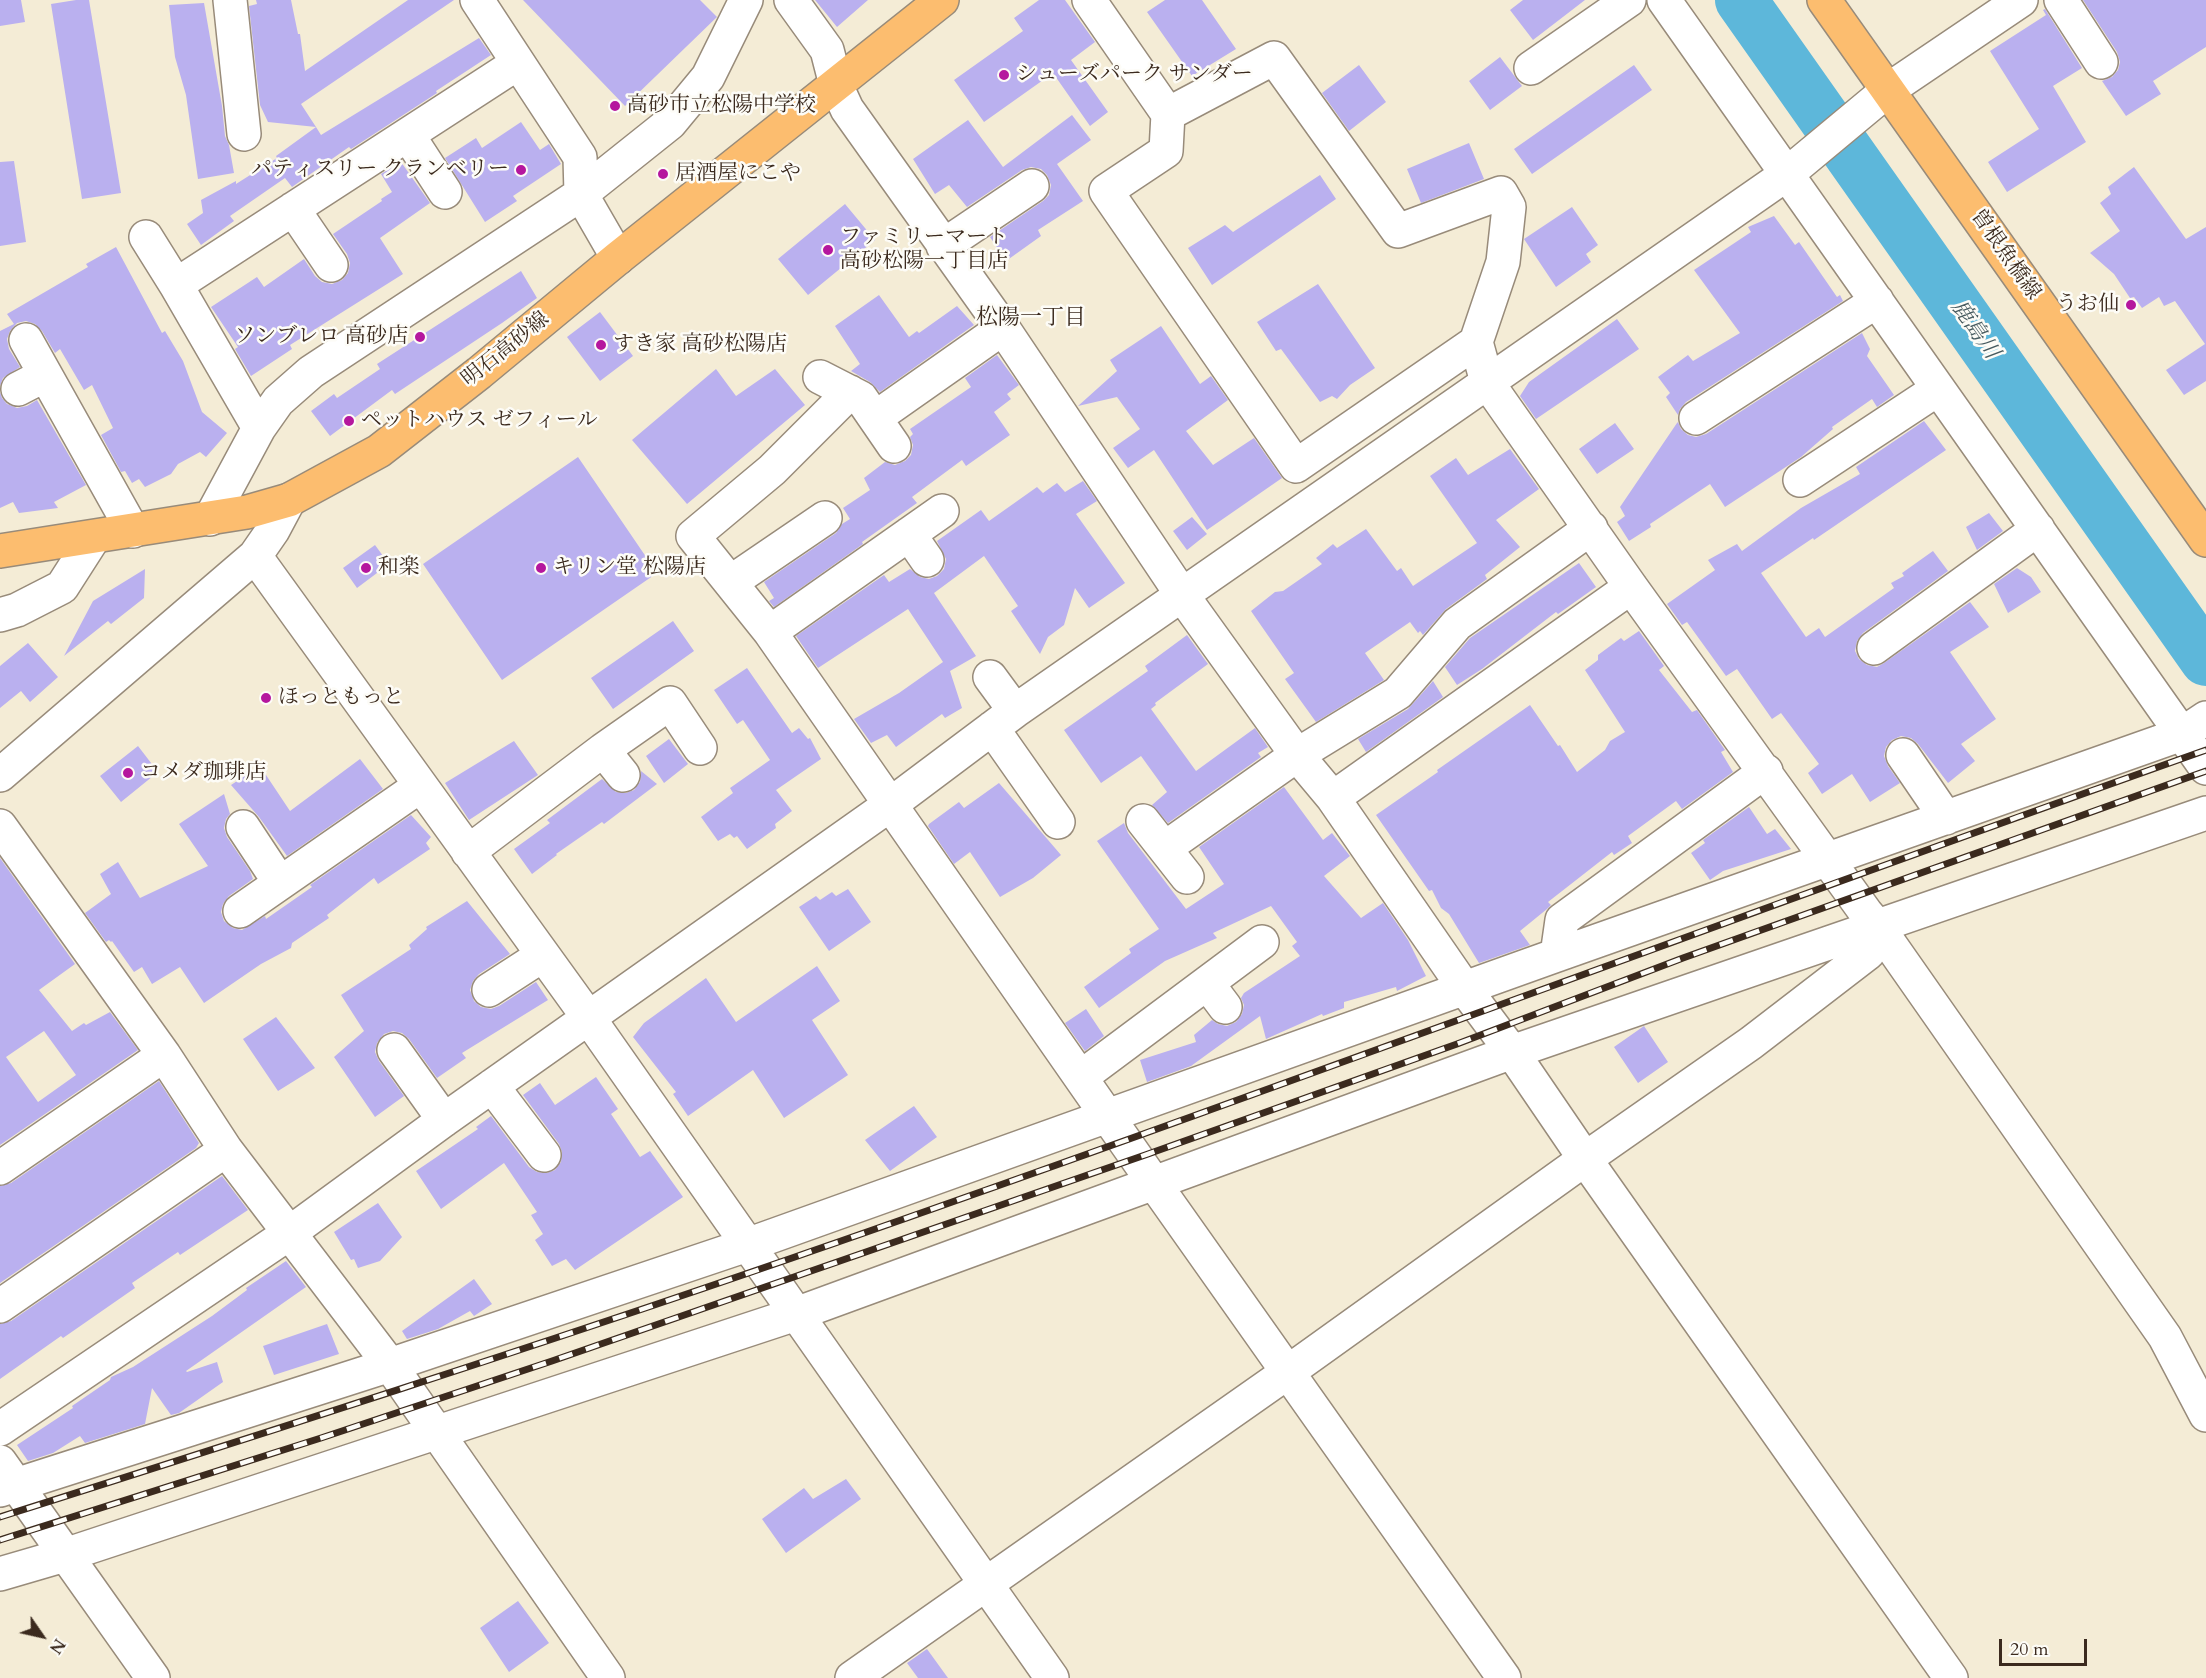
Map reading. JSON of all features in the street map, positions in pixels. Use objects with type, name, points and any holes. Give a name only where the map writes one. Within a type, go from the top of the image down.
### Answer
[{"type":"main road","name":"明石高砂線","points":[[0,551],[248,512],[289,500],[379,451],[942,0]]},
{"type":"main road","name":"曽根魚橋線","points":[[1824,0],[2206,540]]},
{"type":"street","points":[[230,0],[244,134]]},
{"type":"street","points":[[477,0],[580,157],[581,194],[618,258]]},
{"type":"street","points":[[210,519],[259,428],[278,400],[312,372],[581,194],[670,123],[708,77],[746,0]]},
{"type":"street","points":[[791,0],[827,50],[836,85],[847,109],[1003,328],[1182,595],[1297,755],[1333,798],[1951,1678]]},
{"type":"street","points":[[1089,0],[1168,114],[1166,151],[1106,191],[1296,466],[1476,342]]},
{"type":"street","points":[[1531,68],[1629,0]]},
{"type":"street","points":[[1664,0],[2038,530],[2194,726],[2206,768]]},
{"type":"street","points":[[0,1429],[288,1234],[588,1017],[891,804],[1003,720],[1787,174],[1888,90],[2021,0]]},
{"type":"street","points":[[2061,0],[2101,62]]},
{"type":"street","points":[[1168,114],[1274,58],[1398,231],[1501,193],[1509,207],[1503,262],[1476,342],[1487,382],[1592,528],[1631,587],[1878,927],[2164,1337],[2206,1415]]},
{"type":"street","points":[[176,285],[518,63]]},
{"type":"street","points":[[408,135],[445,192]]},
{"type":"street","points":[[944,246],[1032,186]]},
{"type":"street","points":[[293,209],[331,265]]},
{"type":"street","points":[[146,237],[259,428]]},
{"type":"street","points":[[1696,418],[1877,301]]},
{"type":"street","points":[[875,418],[1003,328]]},
{"type":"street","points":[[26,340],[32,382],[133,531]]},
{"type":"street","points":[[820,377],[861,398],[894,446]]},
{"type":"street","points":[[1800,480],[1938,389]]},
{"type":"street","points":[[850,392],[772,470],[693,536],[770,632],[1154,1183],[1504,1678]]},
{"type":"street","points":[[0,775],[255,556],[273,530],[289,500]]},
{"type":"street","points":[[770,632],[918,547],[942,511]]},
{"type":"street","points":[[731,582],[825,518]]},
{"type":"street","points":[[1165,848],[1297,755],[1398,693],[1457,624],[1592,528]]},
{"type":"street","points":[[1874,648],[2038,530]]},
{"type":"street","points":[[0,615],[17,610],[62,587],[94,537]]},
{"type":"street","points":[[255,556],[588,1017],[1052,1678]]},
{"type":"street","points":[[1333,798],[1631,587]]},
{"type":"street","points":[[990,677],[1003,720],[1058,822]]},
{"type":"street","points":[[468,852],[613,763],[670,703],[700,748]]},
{"type":"street","points":[[153,1678],[64,1555],[5,1479],[390,1365],[747,1245],[1946,818],[2194,726]]},
{"type":"street","points":[[1903,755],[1946,818]]},
{"type":"street","points":[[1557,955],[1562,920],[1766,771]]},
{"type":"street","points":[[240,911],[420,786]]},
{"type":"street","points":[[0,1574],[64,1555],[796,1314],[1512,1052],[2206,813]]},
{"type":"street","points":[[1143,821],[1187,877]]},
{"type":"street","points":[[0,826],[164,1055],[226,1150],[390,1365],[608,1678]]},
{"type":"street","points":[[243,827],[280,883]]},
{"type":"street","points":[[852,1678],[1751,1043],[1868,952],[1878,927]]},
{"type":"street","points":[[1081,1077],[1216,995],[1262,942]]},
{"type":"street","points":[[489,990],[543,955]]},
{"type":"street","points":[[394,1050],[444,1120]]},
{"type":"street","points":[[0,1168],[164,1055]]},
{"type":"street","points":[[492,1086],[544,1155]]},
{"type":"street","points":[[0,1306],[226,1150]]},
{"type":"building","points":[[0,0],[21,0],[25,22],[0,26]]},
{"type":"building","points":[[89,0],[121,193],[82,199],[51,4]]},
{"type":"building","points":[[256,0],[291,0],[298,34],[300,34],[305,71],[408,0],[454,0],[301,104],[316,127],[268,122],[260,105],[249,6],[257,4]]},
{"type":"building","points":[[523,0],[700,0],[717,17],[625,106]]},
{"type":"building","points":[[815,0],[868,0],[837,27]]},
{"type":"building","points":[[1039,0],[1065,0],[1095,42],[1071,60],[1108,112],[1090,126],[1053,73],[984,122],[954,80],[1023,31],[1014,18]]},
{"type":"building","points":[[1165,0],[1202,0],[1236,49],[1192,76],[1147,12]]},
{"type":"building","points":[[1523,0],[1585,0],[1533,40],[1510,10]]},
{"type":"building","points":[[2083,0],[2206,0],[2206,47],[2153,81],[2161,94],[2126,116],[2102,81],[2112,77],[2118,70],[2120,62],[2117,52]]},
{"type":"building","points":[[204,3],[225,136],[234,173],[198,179],[186,95],[175,57],[169,5]]},
{"type":"building","points":[[2045,9],[2082,68],[2053,86],[2086,142],[2007,192],[1988,162],[2039,129],[1990,51],[2046,15],[2043,10]]},
{"type":"building","points":[[479,38],[491,55],[351,149],[349,147],[292,187],[285,178],[230,216],[234,221],[201,245],[187,224],[203,213],[201,200],[236,181],[236,184],[277,158],[276,156],[316,127],[321,135]]},
{"type":"building","points":[[1500,57],[1522,86],[1490,110],[1469,81]]},
{"type":"building","points":[[1359,65],[1386,102],[1349,131],[1322,93]]},
{"type":"building","points":[[1634,65],[1652,90],[1532,174],[1514,149]]},
{"type":"building","points":[[1072,115],[1091,140],[1057,164],[1083,201],[1038,230],[1041,236],[1006,261],[990,237],[1049,195],[1051,185],[1047,175],[1041,169],[1031,167],[1022,170],[967,207],[949,185],[935,194],[913,159],[968,120],[1003,167]]},
{"type":"building","points":[[521,122],[540,150],[549,144],[561,164],[513,196],[517,201],[485,222],[445,158],[476,138],[482,148]]},
{"type":"building","points":[[1469,143],[1484,179],[1421,203],[1407,169]]},
{"type":"building","points":[[14,161],[26,242],[0,246],[0,162]]},
{"type":"building","points":[[401,162],[430,203],[380,238],[403,274],[290,345],[292,349],[251,376],[235,349],[238,347],[211,307],[257,277],[264,287],[304,259],[315,276],[322,282],[332,284],[342,280],[348,273],[350,263],[347,254],[333,234],[392,192],[381,174]]},
{"type":"building","points":[[2134,167],[2186,239],[2206,227],[2206,381],[2184,395],[2166,370],[2205,344],[2175,301],[2164,306],[2159,297],[2142,308],[2134,297],[2130,298],[2114,274],[2090,253],[2120,231],[2100,203],[2111,194],[2108,187]]},
{"type":"building","points":[[1320,175],[1336,199],[1212,285],[1188,248],[1225,225],[1233,232]]},
{"type":"building","points":[[845,204],[875,240],[808,295],[778,259]]},
{"type":"building","points":[[1572,207],[1598,245],[1586,254],[1591,262],[1556,287],[1524,239]]},
{"type":"building","points":[[1774,216],[1795,245],[1799,242],[1837,297],[1840,295],[1843,301],[1686,402],[1678,415],[1666,397],[1670,393],[1658,377],[1688,355],[1693,361],[1740,333],[1694,270],[1751,232],[1748,227]]},
{"type":"building","points":[[116,247],[162,333],[165,331],[183,361],[202,412],[227,433],[206,457],[200,452],[178,464],[171,474],[145,487],[139,479],[132,483],[125,471],[121,472],[101,435],[113,428],[92,385],[84,390],[60,349],[55,353],[35,324],[26,321],[17,323],[10,331],[7,339],[9,349],[20,367],[3,378],[0,386],[0,331],[14,324],[7,314],[88,267],[86,264]]},
{"type":"building","points":[[521,271],[537,298],[395,394],[392,390],[330,436],[311,411],[334,394],[337,398],[380,369],[377,364]]},
{"type":"building","points":[[1318,284],[1375,368],[1350,385],[1337,399],[1332,396],[1320,402],[1281,349],[1276,351],[1257,322]]},
{"type":"building","points":[[879,295],[909,337],[917,331],[919,333],[957,306],[974,325],[880,392],[870,382],[851,371],[860,364],[835,326]]},
{"type":"building","points":[[600,312],[633,356],[600,381],[567,337]]},
{"type":"building","points":[[1617,319],[1639,349],[1536,419],[1520,396],[1529,382]]},
{"type":"building","points":[[1161,326],[1200,384],[1211,376],[1228,400],[1186,431],[1213,465],[1254,438],[1282,478],[1207,530],[1154,450],[1128,468],[1113,448],[1140,429],[1117,397],[1078,406],[1117,371],[1110,360]]},
{"type":"building","points":[[1862,333],[1870,349],[1867,356],[1894,395],[1877,407],[1872,399],[1832,427],[1833,429],[1801,457],[1725,507],[1710,484],[1650,524],[1651,527],[1629,541],[1617,522],[1625,516],[1620,507],[1678,422],[1681,429],[1688,435],[1696,437],[1706,434]]},
{"type":"building","points":[[997,355],[1019,385],[1007,394],[1011,399],[994,412],[1010,435],[966,466],[962,460],[912,497],[917,503],[774,607],[769,601],[774,598],[764,582],[836,533],[842,524],[850,519],[843,508],[870,490],[864,478],[885,462],[895,465],[905,461],[911,455],[913,445],[910,437],[913,434],[910,429],[971,387],[965,378]]},
{"type":"building","points":[[716,369],[736,396],[775,369],[805,405],[687,504],[632,440]]},
{"type":"building","points":[[0,392],[7,404],[17,408],[27,406],[37,400],[86,485],[54,502],[58,508],[19,513],[13,502],[0,508]]},
{"type":"building","points":[[1924,421],[1946,450],[1814,540],[1813,538],[1761,573],[1806,637],[1819,628],[1825,637],[1894,588],[1891,583],[1904,576],[1902,573],[1933,551],[1948,571],[1863,633],[1857,641],[1855,651],[1859,659],[1867,665],[1877,667],[1970,602],[1989,627],[1950,652],[1996,719],[1961,744],[1975,761],[1948,783],[1918,744],[1911,738],[1901,736],[1892,740],[1886,747],[1884,756],[1900,783],[1870,802],[1852,774],[1822,794],[1808,773],[1819,764],[1781,713],[1772,719],[1737,669],[1726,676],[1687,622],[1682,625],[1667,604],[1715,570],[1708,560],[1737,544],[1742,551],[1801,508],[1860,474],[1856,467]]},
{"type":"building","points":[[1615,423],[1634,449],[1597,474],[1579,449]]},
{"type":"building","points":[[1510,449],[1539,489],[1496,520],[1520,547],[1485,575],[1487,579],[1446,609],[1423,635],[1420,631],[1418,633],[1410,622],[1365,653],[1384,680],[1316,722],[1285,679],[1294,673],[1251,611],[1275,592],[1283,591],[1322,564],[1316,558],[1333,544],[1337,548],[1366,529],[1397,571],[1401,568],[1413,586],[1477,543],[1430,476],[1456,458],[1468,475]]},
{"type":"building","points":[[578,457],[657,573],[502,680],[423,564]]},
{"type":"building","points":[[1083,481],[1097,501],[1076,514],[1125,583],[1089,608],[1075,588],[1064,625],[1048,637],[1040,654],[1011,611],[1018,606],[984,556],[934,593],[976,656],[950,671],[962,708],[945,718],[942,714],[896,747],[887,735],[871,743],[854,719],[899,693],[943,662],[908,609],[818,668],[796,636],[884,575],[889,582],[910,569],[920,577],[929,579],[937,576],[944,569],[946,559],[937,541],[981,510],[989,521],[1037,487],[1043,493],[1057,483],[1065,492]]},
{"type":"building","points":[[1989,513],[2003,531],[1977,550],[1966,527]]},
{"type":"building","points":[[1192,517],[1207,534],[1187,550],[1173,531]]},
{"type":"building","points":[[375,545],[389,564],[357,588],[343,568]]},
{"type":"building","points":[[1579,563],[1596,587],[1558,614],[1556,612],[1482,669],[1457,685],[1445,667],[1470,638]]},
{"type":"building","points":[[2017,568],[2031,577],[2041,592],[2008,613],[1994,584]]},
{"type":"building","points":[[145,569],[144,598],[111,624],[108,621],[64,656],[93,601]]},
{"type":"building","points":[[673,621],[694,651],[613,709],[591,678]]},
{"type":"building","points":[[1639,631],[1664,666],[1659,670],[1692,712],[1697,710],[1725,750],[1721,752],[1733,772],[1682,809],[1676,801],[1628,836],[1632,843],[1614,855],[1612,852],[1548,902],[1551,905],[1520,931],[1530,945],[1479,963],[1449,914],[1441,908],[1432,890],[1429,891],[1376,815],[1530,705],[1577,772],[1605,750],[1610,741],[1625,732],[1585,670],[1598,660],[1598,655],[1621,638],[1624,641]]},
{"type":"building","points":[[1187,635],[1208,664],[1155,703],[1156,705],[1151,709],[1196,771],[1255,728],[1268,747],[1258,753],[1261,757],[1168,823],[1152,805],[1167,792],[1141,756],[1101,783],[1064,730],[1148,671],[1145,666]]},
{"type":"building","points":[[28,643],[58,677],[30,702],[21,691],[0,708],[0,666]]},
{"type":"building","points":[[747,668],[792,733],[799,728],[808,739],[810,738],[821,759],[776,790],[792,811],[775,824],[776,828],[747,849],[737,836],[734,838],[730,834],[718,841],[701,817],[733,793],[730,788],[770,760],[743,720],[737,724],[714,690]]},
{"type":"building","points":[[1433,681],[1443,697],[1366,752],[1358,739],[1408,709]]},
{"type":"building","points":[[669,739],[688,764],[664,783],[646,756]]},
{"type":"building","points":[[514,741],[538,775],[469,820],[445,783]]},
{"type":"building","points":[[138,746],[158,772],[121,802],[100,776]]},
{"type":"building","points":[[360,759],[383,789],[287,856],[259,817],[231,785],[260,766],[290,811]]},
{"type":"building","points":[[641,771],[657,784],[604,824],[602,822],[556,854],[532,874],[514,849],[550,823],[547,820],[602,779],[616,792],[626,793],[634,790],[640,782]]},
{"type":"building","points":[[999,783],[1061,855],[1033,878],[1000,897],[970,852],[954,864],[928,826],[959,802],[964,808]]},
{"type":"building","points":[[1284,787],[1323,840],[1332,833],[1350,856],[1324,876],[1361,918],[1383,903],[1408,940],[1426,976],[1397,991],[1396,987],[1344,1002],[1344,1008],[1323,1016],[1322,1014],[1266,1039],[1260,1016],[1191,1066],[1147,1082],[1140,1060],[1196,1042],[1194,1035],[1212,1020],[1227,1026],[1236,1022],[1242,1014],[1244,1005],[1241,998],[1244,993],[1300,956],[1292,946],[1297,942],[1271,906],[1213,933],[1217,938],[1165,961],[1099,1008],[1084,987],[1131,953],[1129,949],[1159,929],[1097,841],[1124,823],[1128,833],[1186,909],[1224,884],[1199,847]]},
{"type":"building","points":[[224,794],[230,814],[224,828],[227,837],[253,879],[229,896],[223,904],[221,912],[224,921],[233,928],[242,930],[265,916],[266,919],[312,887],[310,885],[411,815],[431,837],[426,843],[430,849],[378,884],[374,878],[327,915],[329,918],[292,943],[291,948],[261,964],[204,1003],[180,967],[152,984],[142,967],[134,972],[112,941],[106,942],[85,913],[111,894],[100,874],[118,862],[140,898],[208,866],[179,824]]},
{"type":"building","points":[[1749,807],[1767,834],[1775,829],[1791,849],[1723,871],[1710,880],[1691,853],[1705,843],[1703,840]]},
{"type":"building","points":[[0,858],[75,964],[39,990],[72,1031],[110,1012],[138,1050],[0,1145]],"holes":[[[44,1031],[76,1075],[38,1102],[6,1057]]]},
{"type":"building","points":[[848,889],[871,922],[829,951],[799,907],[816,896],[820,900],[832,892],[836,896]]},
{"type":"building","points":[[467,901],[510,954],[479,974],[473,981],[470,990],[474,1001],[481,1007],[491,1009],[536,982],[548,1000],[462,1053],[466,1058],[437,1078],[409,1039],[402,1033],[393,1031],[384,1034],[377,1043],[375,1052],[404,1096],[375,1117],[334,1057],[364,1031],[341,995],[411,949],[409,945],[427,929],[426,927]]},
{"type":"building","points":[[817,966],[840,1001],[812,1020],[848,1075],[784,1118],[753,1070],[688,1116],[673,1094],[676,1092],[633,1037],[644,1023],[706,978],[736,1022]]},
{"type":"building","points":[[1086,1009],[1104,1036],[1085,1051],[1065,1023]]},
{"type":"building","points":[[276,1017],[315,1068],[278,1091],[243,1039]]},
{"type":"building","points":[[1644,1026],[1668,1062],[1638,1083],[1614,1047]]},
{"type":"building","points":[[596,1077],[618,1109],[611,1114],[640,1157],[650,1151],[683,1197],[575,1270],[566,1259],[552,1266],[535,1240],[543,1234],[531,1215],[537,1212],[504,1163],[441,1209],[416,1171],[478,1129],[476,1127],[491,1116],[529,1167],[537,1172],[547,1173],[555,1170],[561,1162],[562,1152],[559,1144],[523,1095],[540,1083],[555,1105]]},
{"type":"building","points":[[159,1081],[199,1143],[196,1148],[0,1283],[0,1186],[11,1183]]},
{"type":"building","points":[[914,1106],[937,1137],[890,1171],[865,1140]]},
{"type":"building","points":[[222,1176],[248,1210],[180,1255],[178,1252],[132,1283],[135,1288],[0,1379],[0,1324],[11,1321]]},
{"type":"building","points":[[378,1203],[402,1237],[380,1261],[358,1268],[334,1232]]},
{"type":"building","points":[[286,1261],[306,1287],[186,1371],[217,1362],[223,1382],[179,1413],[171,1415],[152,1388],[145,1424],[85,1443],[80,1436],[53,1453],[28,1461],[17,1445],[73,1408],[72,1406],[110,1380],[111,1377],[133,1367],[212,1316],[247,1290],[246,1288]]},
{"type":"building","points":[[474,1279],[492,1304],[474,1316],[470,1311],[438,1329],[407,1339],[402,1331]]},
{"type":"building","points":[[327,1324],[339,1354],[274,1375],[263,1346]]},
{"type":"building","points":[[846,1479],[861,1499],[786,1553],[762,1519],[804,1488],[813,1499]]},
{"type":"building","points":[[518,1601],[549,1643],[509,1672],[480,1628]]},
{"type":"building","points":[[927,1649],[948,1678],[918,1678],[907,1663]]},
{"type":"waterway","name":"鹿島川","points":[[1741,0],[2206,660]]},
{"type":"railway","points":[[0,1517],[496,1358],[792,1258],[1146,1133],[2206,750]]},
{"type":"railway","points":[[0,1540],[321,1438],[552,1361],[1148,1154],[1457,1044],[1683,958],[2206,771]]},
{"type":"place","name":"シューズパーク サンダー","points":[[1004,75]]},
{"type":"place","name":"高砂市立松陽中学校","points":[[615,106]]},
{"type":"place","name":"パティスリー クランベリー","points":[[521,170]]},
{"type":"place","name":"居酒屋にこや","points":[[663,174]]},
{"type":"place","name":"ファミリーマート 高砂松陽一丁目店","points":[[828,250]]},
{"type":"place","name":"うお仙","points":[[2131,305]]},
{"type":"place","name":"ソンブレロ 高砂店","points":[[420,337]]},
{"type":"place","name":"すき家 高砂松陽店","points":[[601,345]]},
{"type":"place","name":"ペットハウス ゼフィール","points":[[349,421]]},
{"type":"place","name":"和楽","points":[[366,568]]},
{"type":"place","name":"キリン堂 松陽店","points":[[541,568]]},
{"type":"place","name":"ほっともっと","points":[[266,698]]},
{"type":"place","name":"コメダ珈琲店","points":[[128,773]]},
{"type":"district","name":"松陽一丁目","points":[[1031,319]]}]
